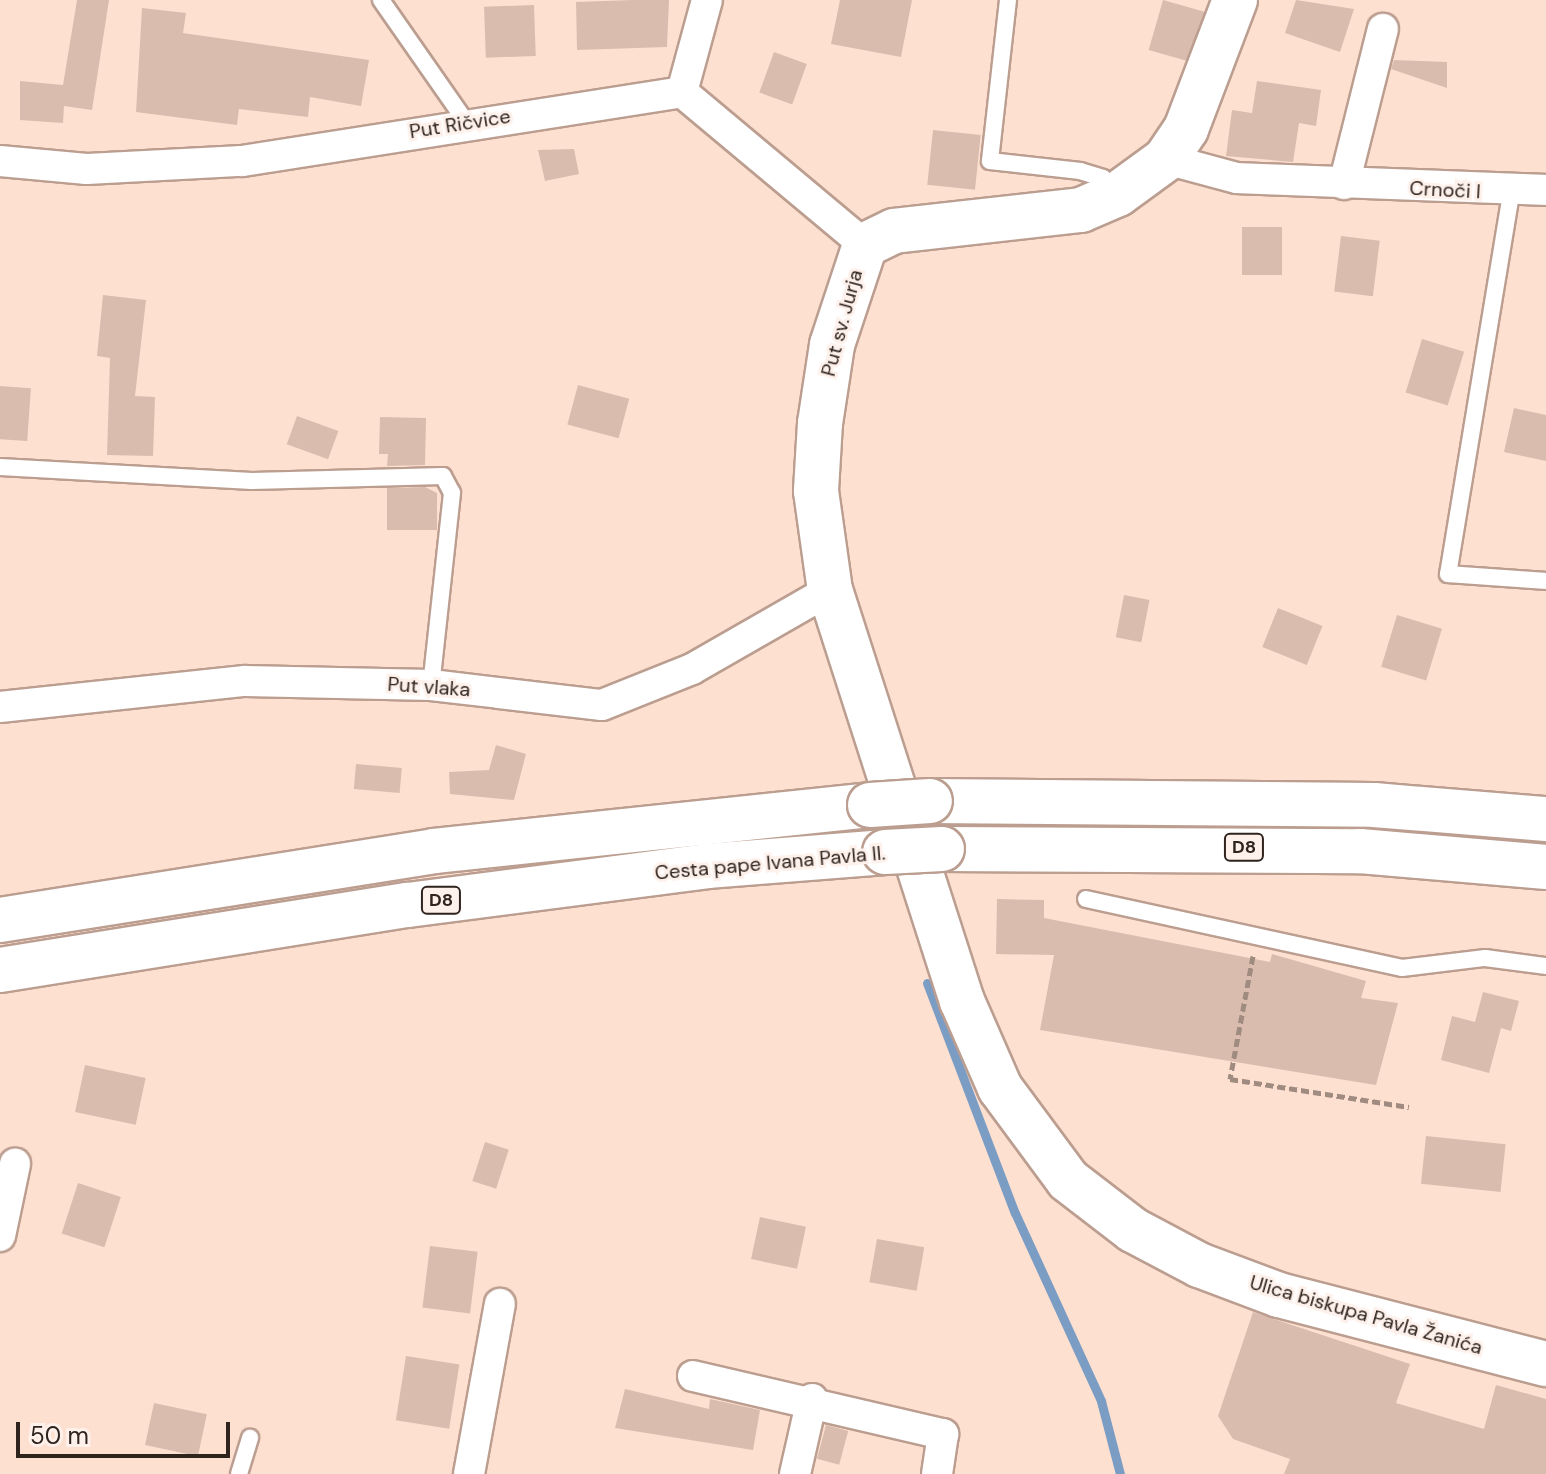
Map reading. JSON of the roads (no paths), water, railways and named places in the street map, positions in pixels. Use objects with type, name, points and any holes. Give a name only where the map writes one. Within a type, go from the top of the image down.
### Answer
[{"type":"main road","name":"Put sv. Jurja","points":[[934,864],[830,590],[816,491],[820,423],[832,345],[865,245],[894,231],[1081,210],[1118,194],[1166,159],[1186,129],[1235,0]]},
{"type":"main road","points":[[0,920],[434,851],[930,801],[1374,805],[1546,819]]},
{"type":"main road","name":"Cesta pape Ivana Pavla II.","points":[[0,970],[408,905],[707,866],[885,852],[934,864],[1360,851],[1546,867]]},
{"type":"main road","name":"Ulica biskupa Pavla Žanića","points":[[934,864],[962,1001],[1000,1088],[1068,1180],[1133,1230],[1199,1265],[1279,1295],[1546,1364]]},
{"type":"street","points":[[707,0],[682,92],[865,245]]},
{"type":"street","points":[[1344,184],[1383,29]]},
{"type":"street","name":"Put Ričvice","points":[[0,161],[87,169],[242,161],[466,122],[682,92]]},
{"type":"street","name":"Crnoči l","points":[[1166,159],[1237,178],[1511,194],[1546,190]]},
{"type":"street","name":"Put vlaka","points":[[0,707],[245,681],[431,685],[602,705],[692,669],[830,590]]},
{"type":"street","points":[[0,1236],[15,1164]]},
{"type":"street","points":[[469,1474],[500,1304]]},
{"type":"street","points":[[693,1376],[812,1399],[943,1434],[937,1474]]},
{"type":"street","points":[[795,1474],[812,1399]]},
{"type":"lane","points":[[381,0],[466,122]]},
{"type":"lane","points":[[1008,0],[990,161],[1080,171],[1103,178],[1118,194]]},
{"type":"lane","points":[[1511,194],[1448,574],[1546,581]]},
{"type":"lane","points":[[0,467],[252,481],[443,476],[452,493],[431,685]]},
{"type":"lane","points":[[1086,899],[1258,931],[1402,968],[1485,958],[1546,966]]},
{"type":"lane","points":[[239,1474],[250,1438]]},
{"type":"waterway","points":[[927,983],[1015,1213],[1101,1401],[1120,1474]]}]
